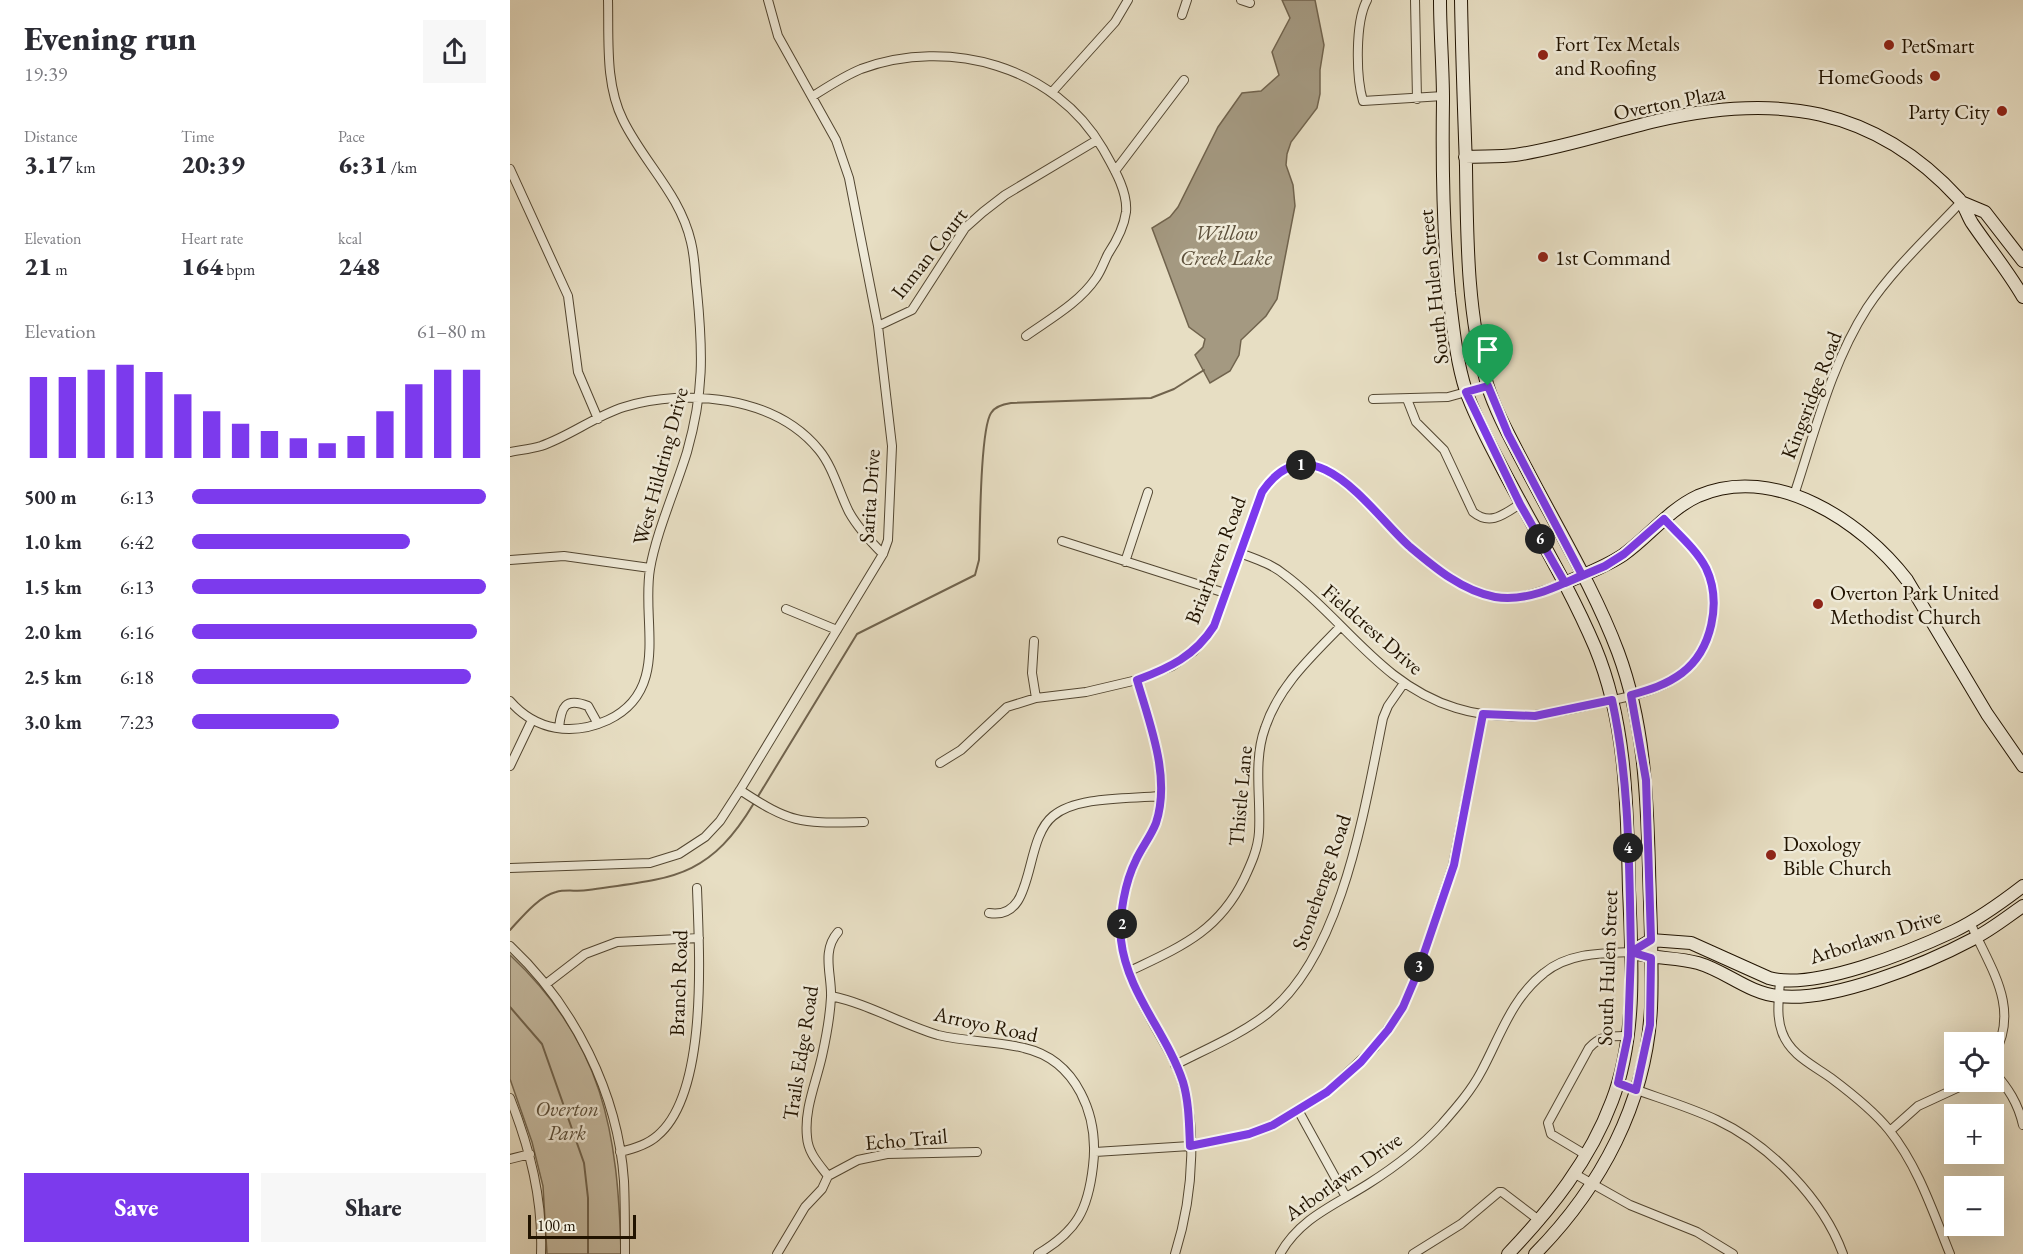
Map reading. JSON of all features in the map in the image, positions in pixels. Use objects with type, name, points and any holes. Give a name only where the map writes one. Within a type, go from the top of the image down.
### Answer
[{"type":"main road","name":"South Hulen Street","points":[[1440,0],[1444,244],[1452,321],[1466,392],[1520,504],[1565,583],[1596,651],[1612,700],[1626,792],[1631,952],[1628,1036],[1618,1083],[1597,1136],[1575,1174],[1540,1221],[1508,1254]]},
{"type":"main road","name":"South Hulen Street","points":[[1461,0],[1466,222],[1473,326],[1488,386],[1508,434],[1582,575],[1619,654],[1631,695],[1646,780],[1651,940],[1650,1025],[1636,1090],[1618,1138],[1593,1184],[1570,1216],[1535,1254]]},
{"type":"main road","name":"Overton Plaza","points":[[1465,157],[1533,152],[1694,113],[1752,108],[1791,110],[1833,116],[1878,134],[1910,155],[1961,202],[1971,221],[2008,271],[2023,297]]},
{"type":"main road","name":"Overton Plaza","points":[[1961,202],[1985,212],[2023,261]]},
{"type":"main road","name":"Briarhaven Road","points":[[1565,583],[1605,566],[1624,554],[1664,519],[1698,496],[1726,489],[1760,488],[1794,495],[1827,510],[1864,534],[1895,564],[1907,580],[1987,714],[2023,766]]},
{"type":"main road","name":"Arborlawn Drive","points":[[1651,940],[1691,943],[1780,981],[1826,976],[1910,949],[1970,922],[2023,886]]},
{"type":"main road","name":"Arborlawn Drive","points":[[1631,952],[1651,958],[1702,964],[1750,988],[1779,997],[1802,997],[1860,985],[1915,965],[1976,938],[2023,906]]},
{"type":"main road","points":[[1631,952],[1651,940]]},
{"type":"street","name":"West Hildring Drive","points":[[532,720],[568,730],[598,724],[616,716],[628,705],[646,678],[650,655],[650,568],[686,453],[700,398],[700,324],[692,244],[675,200],[630,133],[615,98],[610,68],[608,0]]},
{"type":"street","name":"Sarita Drive","points":[[510,868],[639,864],[672,857],[705,837],[743,792],[883,554],[888,540],[892,446],[878,326],[844,158],[813,96],[789,61],[778,36],[768,0]]},
{"type":"street","points":[[1053,91],[1115,22],[1128,0]]},
{"type":"street","points":[[1182,15],[1187,0]]},
{"type":"street","points":[[1367,0],[1359,25],[1360,90],[1363,101],[1443,96]]},
{"type":"street","points":[[1415,0],[1417,99]]},
{"type":"street","points":[[813,96],[861,69],[908,57],[930,56],[975,60],[1021,75],[1053,91],[1097,140],[1115,171],[1125,198],[1126,212],[1116,240],[1096,278],[1083,293],[1026,336]]},
{"type":"street","points":[[1115,171],[1184,80]]},
{"type":"street","name":"Inman Court","points":[[878,326],[912,310],[965,228],[983,212],[1005,195],[1097,140]]},
{"type":"street","points":[[510,169],[568,296],[578,372],[597,419]]},
{"type":"street","name":"Kingsridge Road","points":[[1794,495],[1834,373],[1866,310],[1903,264],[1961,202]]},
{"type":"street","points":[[1373,399],[1448,397],[1488,386]]},
{"type":"street","points":[[510,452],[541,446],[623,407],[669,398],[700,398],[755,408],[777,418],[818,448],[857,526],[883,554]]},
{"type":"street","points":[[1407,399],[1416,422],[1444,450],[1473,512],[1481,519],[1490,520],[1520,504]]},
{"type":"street","name":"Briarhaven Road","points":[[940,763],[961,750],[1007,707],[1036,698],[1086,692],[1137,680],[1172,666],[1205,641],[1214,626],[1262,492],[1269,482],[1286,469],[1310,465],[1335,475],[1351,487],[1408,545],[1466,588],[1495,597],[1522,597],[1565,583]]},
{"type":"street","points":[[1125,562],[1148,492]]},
{"type":"street","name":"Fieldcrest Drive","points":[[1240,553],[1284,573],[1369,655],[1404,683],[1443,704],[1483,714],[1535,716],[1612,700],[1668,683],[1689,667],[1703,647],[1713,617],[1712,588],[1705,568],[1664,519]]},
{"type":"street","points":[[1062,541],[1225,593]]},
{"type":"street","points":[[510,560],[564,556],[650,568]]},
{"type":"street","points":[[786,609],[837,630]]},
{"type":"street","name":"Thistle Lane","points":[[1130,970],[1197,937],[1222,914],[1238,891],[1256,850],[1259,834],[1259,761],[1263,730],[1274,703],[1293,675],[1340,627]]},
{"type":"street","points":[[1034,641],[1032,673],[1036,698]]},
{"type":"street","points":[[1137,680],[1157,751],[1160,796],[1155,824],[1136,860],[1124,904],[1121,937],[1130,970],[1151,1020],[1183,1083],[1190,1146],[1189,1203],[1175,1254]]},
{"type":"street","name":"Stonehenge Road","points":[[1175,1065],[1269,1013],[1306,972],[1335,907],[1361,823],[1383,718],[1388,706],[1404,683]]},
{"type":"street","points":[[510,701],[532,720],[510,766]]},
{"type":"street","points":[[559,728],[561,710],[567,704],[579,702],[588,705],[598,724]]},
{"type":"street","points":[[1095,1152],[1190,1146],[1249,1134],[1273,1125],[1327,1092],[1361,1062],[1388,1030],[1403,1007],[1417,974],[1454,865],[1483,714]]},
{"type":"street","points":[[743,792],[785,818],[802,822],[864,822]]},
{"type":"street","points":[[989,913],[1004,914],[1017,904],[1022,896],[1035,840],[1052,816],[1080,803],[1160,796]]},
{"type":"street","name":"Branch Road","points":[[620,1152],[649,1143],[659,1135],[677,1109],[690,1066],[698,1023],[697,888]]},
{"type":"street","points":[[1970,922],[2003,994],[2005,1005],[2001,1032]]},
{"type":"street","name":"Trails Edge Road","points":[[828,1176],[811,1153],[807,1138],[806,1113],[822,1056],[831,996],[828,953],[833,938],[838,932]]},
{"type":"street","points":[[546,984],[585,954],[617,942],[699,938]]},
{"type":"street","points":[[510,946],[546,984],[569,1017],[597,1072],[620,1152],[624,1179],[625,1254]]},
{"type":"street","name":"Arborlawn Drive","points":[[1280,1254],[1303,1223],[1408,1156],[1443,1123],[1479,1076],[1516,1002],[1539,977],[1553,966],[1574,958],[1602,952],[1631,952]]},
{"type":"street","points":[[1780,981],[1782,1032],[1796,1054],[1833,1079],[1890,1131],[1926,1194],[1950,1254]]},
{"type":"street","name":"Arroyo Road","points":[[831,996],[874,1008],[926,1031],[974,1042],[1023,1047],[1051,1058],[1073,1081],[1087,1104],[1092,1122],[1095,1152],[1090,1189],[1086,1205],[1076,1224],[1064,1236],[1038,1254]]},
{"type":"street","points":[[1586,1155],[1551,1134],[1548,1123],[1589,1048],[1598,1039],[1608,1035],[1628,1036]]},
{"type":"street","points":[[1618,1083],[1719,1121],[1762,1148],[1810,1196],[1832,1228],[1843,1254]]},
{"type":"street","points":[[2004,1085],[2020,1110],[2023,1125]]},
{"type":"street","points":[[1890,1131],[1918,1106],[1948,1092]]},
{"type":"street","points":[[510,1098],[530,1154],[538,1193],[542,1254]]},
{"type":"street","points":[[1298,1110],[1346,1197]]},
{"type":"street","name":"Echo Trail","points":[[777,1254],[805,1206],[822,1189],[828,1176],[868,1156],[977,1152]]},
{"type":"street","points":[[510,1159],[530,1154]]},
{"type":"street","points":[[1575,1174],[1629,1205],[1697,1232],[1733,1254]]},
{"type":"street","points":[[1413,1254],[1461,1224],[1499,1192],[1540,1221]]},
{"type":"green space","name":"Overton Park","points":[[510,955],[541,988],[566,1021],[585,1056],[599,1091],[609,1129],[615,1168],[621,1254],[547,1254],[543,1186],[532,1142],[510,1079]]},
{"type":"water","name":"Willow Creek Lake","points":[[1282,0],[1315,0],[1324,45],[1320,70],[1320,94],[1317,108],[1291,142],[1287,154],[1286,165],[1293,185],[1295,206],[1277,299],[1266,316],[1241,340],[1239,355],[1230,371],[1210,383],[1195,355],[1203,347],[1205,339],[1189,327],[1152,228],[1170,217],[1178,207],[1218,127],[1242,93],[1261,91],[1279,75],[1272,52],[1290,18]]},
{"type":"waterway","points":[[757,798],[857,634],[975,575],[979,560],[981,484],[987,423],[995,409],[1011,403],[1151,398],[1174,389],[1204,370]]},
{"type":"waterway","points":[[510,930],[537,902],[550,894],[642,882],[665,878],[685,871],[703,861],[720,847],[737,828],[754,803]]},
{"type":"waterway","points":[[510,1007],[542,1044],[584,1163],[588,1198],[588,1254]]},
{"type":"place","name":"PetSmart","points":[[1889,45]]},
{"type":"place","name":"Fort Tex Metals and Roofing","points":[[1543,55]]},
{"type":"place","name":"HomeGoods","points":[[1935,76]]},
{"type":"place","name":"Party City","points":[[2002,111]]},
{"type":"place","name":"1st Command","points":[[1543,257]]},
{"type":"place","name":"Overton Park United Methodist Church","points":[[1818,604]]},
{"type":"place","name":"Doxology Bible Church","points":[[1771,855]]},
{"type":"route","points":[[1488,386],[1466,392],[1483,432],[1520,504],[1565,583],[1605,566],[1624,554],[1664,519],[1700,559],[1712,588],[1711,628],[1698,656],[1689,667],[1668,683],[1631,695],[1642,746],[1646,780],[1651,940],[1631,952],[1628,1036],[1618,1083],[1636,1090],[1650,1025],[1651,958],[1631,952],[1626,800],[1621,747],[1612,700],[1535,716],[1514,717],[1483,714],[1473,752],[1454,865],[1417,974],[1403,1007],[1388,1030],[1361,1062],[1327,1092],[1273,1125],[1249,1134],[1190,1146],[1183,1083],[1151,1020],[1126,963],[1122,947],[1124,904],[1129,880],[1136,860],[1155,824],[1159,809],[1160,769],[1157,751],[1137,680],[1172,666],[1205,641],[1214,626],[1262,492],[1278,474],[1298,466],[1319,466],[1335,475],[1351,487],[1408,545],[1443,573],[1466,588],[1479,593],[1495,597],[1522,597],[1565,583],[1582,575],[1508,434],[1488,386]]}]
